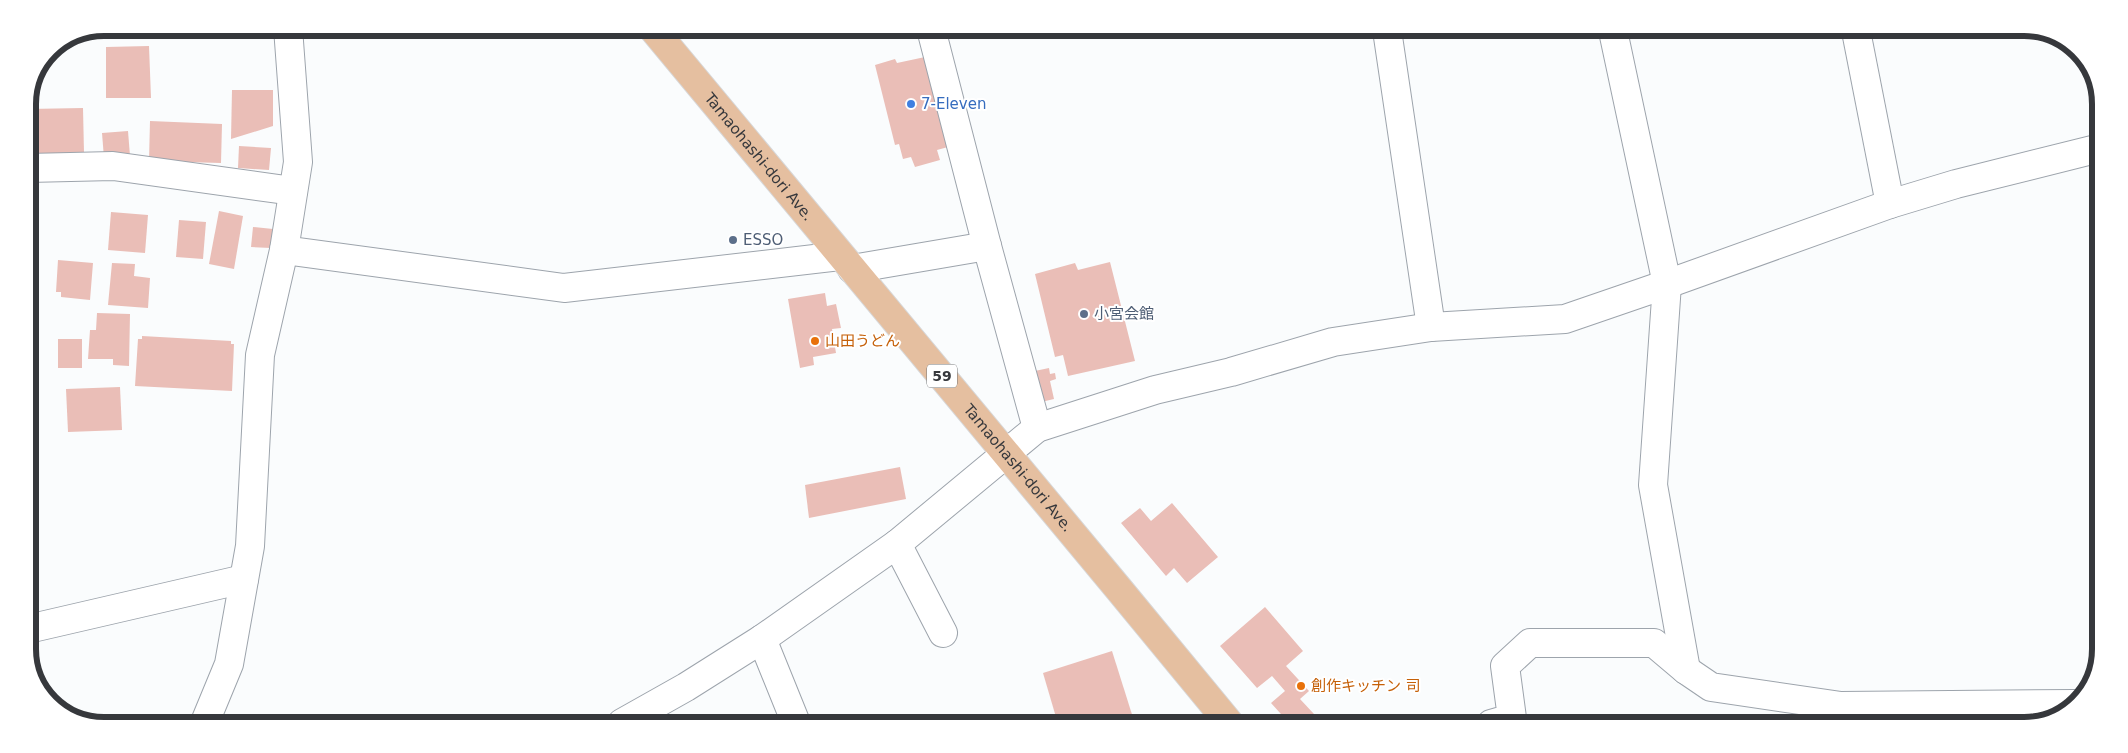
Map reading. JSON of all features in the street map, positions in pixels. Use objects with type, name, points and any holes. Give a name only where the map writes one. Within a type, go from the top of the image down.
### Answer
[{"type":"main road","name":"Tamaohashi-dori Ave.","points":[[659,36],[1007,453],[1224,717]]},
{"type":"street","points":[[207,717],[229,664],[250,546],[260,355],[284,250],[298,162],[289,36]]},
{"type":"street","points":[[933,36],[987,246],[1037,428]]},
{"type":"street","points":[[1389,36],[1431,327]]},
{"type":"street","points":[[1614,36],[1667,284],[1653,485],[1686,670]]},
{"type":"street","points":[[1857,36],[1890,204]]},
{"type":"street","points":[[633,717],[686,687],[762,639],[897,544],[1037,428],[1155,390],[1231,372],[1333,342],[1431,327],[1565,319],[1890,204],[1956,184],[2092,150]]},
{"type":"street","points":[[36,168],[113,166],[293,191]]},
{"type":"street","points":[[284,250],[564,288],[846,262],[987,246]]},
{"type":"street","points":[[897,544],[943,633]]},
{"type":"street","points":[[36,627],[244,579]]},
{"type":"street","points":[[762,639],[794,717]]},
{"type":"street","points":[[1512,717],[1505,666],[1530,643],[1654,643],[1686,670],[1711,687],[1842,706],[2063,704]]},
{"type":"building","points":[[149,46],[151,98],[106,98],[106,47]]},
{"type":"building","name":"7-Eleven","points":[[925,57],[948,147],[937,150],[940,160],[915,167],[911,157],[903,159],[899,144],[895,145],[875,65],[895,59],[897,63]]},
{"type":"building","points":[[232,90],[273,90],[273,126],[231,139]]},
{"type":"building","points":[[83,108],[84,153],[36,155],[36,109]]},
{"type":"building","points":[[150,121],[222,124],[221,163],[149,161]]},
{"type":"building","points":[[128,131],[130,156],[104,158],[102,133]]},
{"type":"building","points":[[239,146],[271,148],[269,170],[238,168]]},
{"type":"building","points":[[219,211],[243,216],[234,269],[209,264]]},
{"type":"building","points":[[111,212],[148,215],[145,253],[108,250]]},
{"type":"building","points":[[179,220],[206,222],[203,259],[176,257]]},
{"type":"building","points":[[253,227],[273,229],[271,248],[251,247]]},
{"type":"building","points":[[58,260],[93,263],[90,300],[61,297],[61,292],[56,292]]},
{"type":"building","name":"小宮会館","points":[[1110,262],[1135,361],[1068,376],[1063,355],[1055,357],[1035,274],[1075,263],[1078,270]]},
{"type":"building","points":[[112,263],[135,264],[134,276],[150,278],[148,308],[108,305]]},
{"type":"building","name":"山田うどん","points":[[825,293],[827,306],[836,304],[841,328],[832,329],[836,353],[813,357],[814,365],[800,368],[788,299]]},
{"type":"building","points":[[97,313],[130,314],[129,366],[113,365],[113,359],[88,359],[90,330],[96,330]]},
{"type":"building","points":[[142,336],[231,341],[231,344],[234,344],[232,391],[135,386],[138,339],[142,339]]},
{"type":"building","points":[[58,339],[82,339],[82,368],[58,368]]},
{"type":"building","points":[[1049,368],[1050,374],[1055,373],[1056,379],[1050,381],[1054,399],[1037,403],[1030,372]]},
{"type":"building","points":[[120,387],[122,430],[68,432],[66,389]]},
{"type":"building","points":[[900,467],[906,499],[809,518],[805,485]]},
{"type":"building","points":[[1172,503],[1218,557],[1187,583],[1174,568],[1166,576],[1121,523],[1140,508],[1151,521]]},
{"type":"building","points":[[1265,607],[1303,651],[1286,666],[1309,691],[1300,699],[1314,714],[1311,717],[1284,717],[1271,703],[1285,691],[1272,676],[1257,688],[1220,646]]},
{"type":"building","points":[[1112,651],[1133,717],[1056,717],[1043,673]]},
{"type":"place","name":"7-Eleven","points":[[911,104]]},
{"type":"place","name":"ESSO","points":[[733,240]]},
{"type":"place","name":"小宮会館","points":[[1084,314]]},
{"type":"place","name":"山田うどん","points":[[815,341]]},
{"type":"place","name":"創作キッチン 司","points":[[1301,686]]}]
